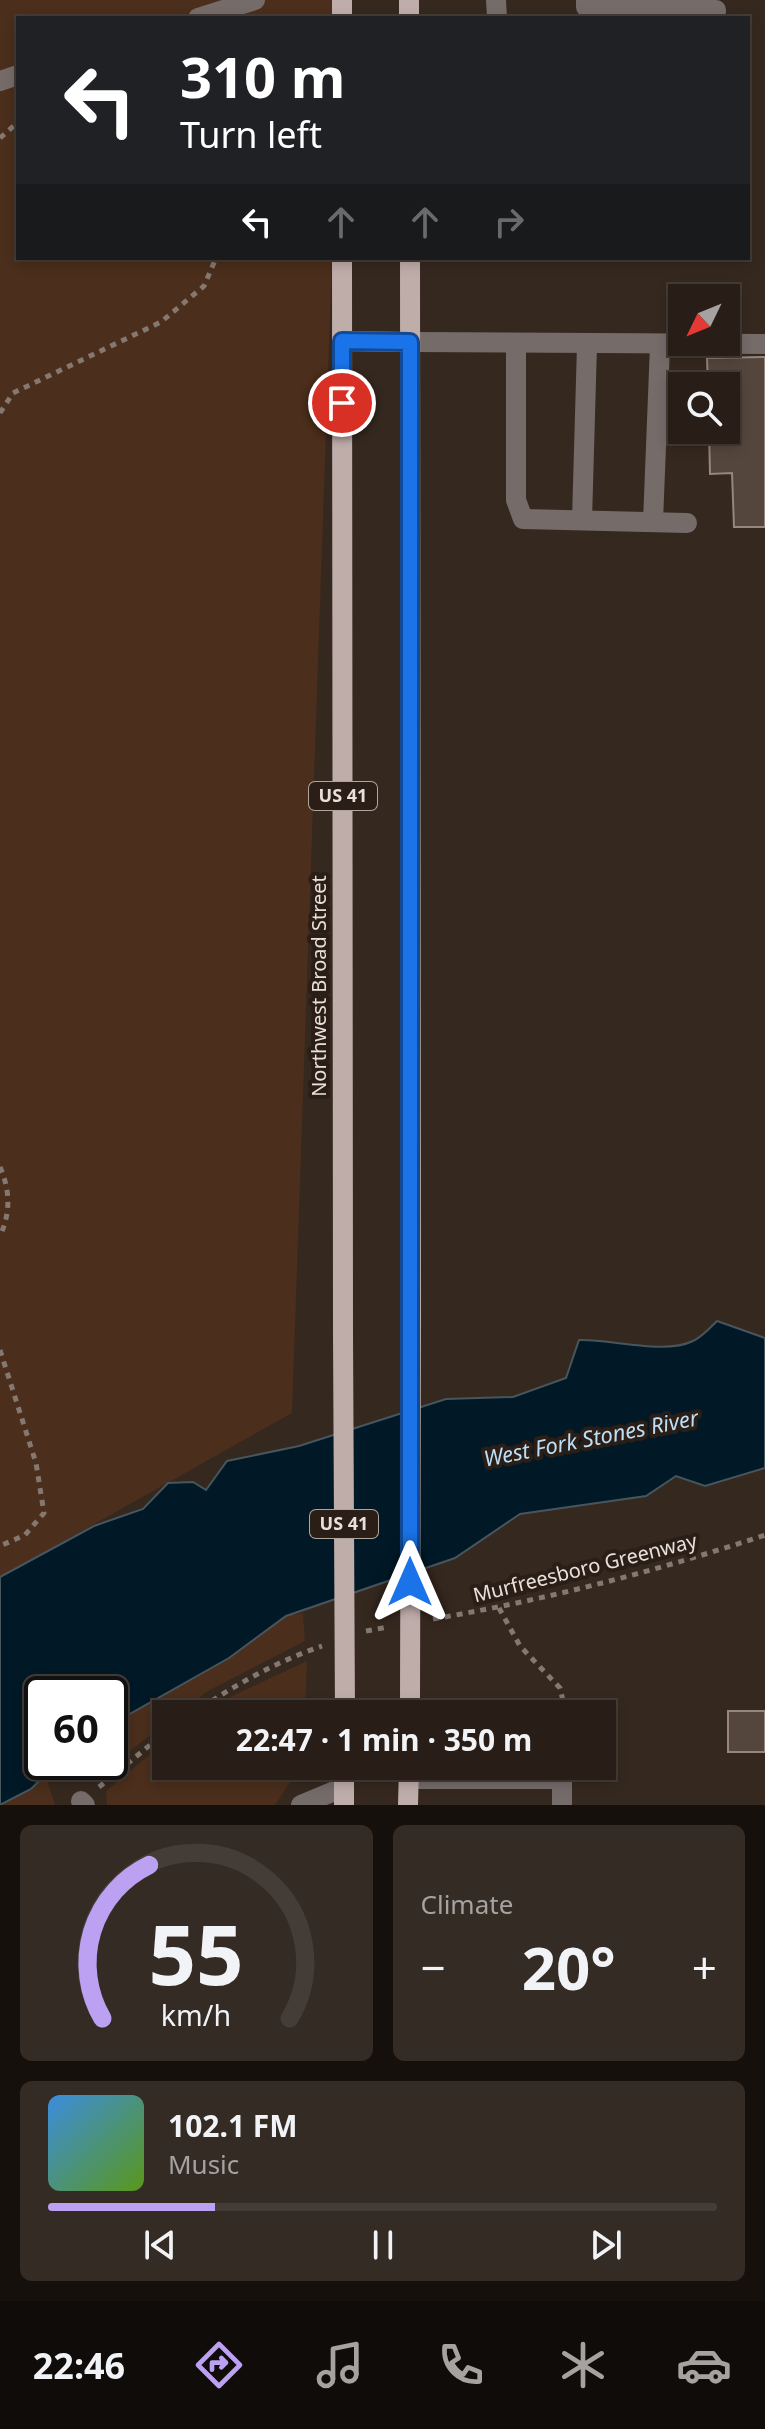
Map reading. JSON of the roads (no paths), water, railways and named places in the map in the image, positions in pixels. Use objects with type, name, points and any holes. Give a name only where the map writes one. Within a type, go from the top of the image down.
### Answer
[{"type":"main road","name":"Northwest Broad Street","points":[[342,260],[345,1700]]},
{"type":"main road","points":[[410,260],[410,1700]]},
{"type":"main road","points":[[342,341],[410,342]]},
{"type":"main road","points":[[408,1805],[409,1780]]},
{"type":"lane","points":[[204,16],[255,0]]},
{"type":"lane","points":[[586,0],[586,7],[716,10],[715,16]]},
{"type":"lane","points":[[410,342],[516,346],[765,344]]},
{"type":"lane","points":[[582,520],[587,345]]},
{"type":"lane","points":[[653,522],[660,345]]},
{"type":"lane","points":[[516,346],[516,500],[523,519],[687,523]]},
{"type":"lane","points":[[562,1780],[562,1805]]},
{"type":"lane","points":[[301,1805],[344,1786]]},
{"type":"water","name":"West Fork Stones River","points":[[717,1321],[765,1338],[765,1468],[705,1486],[676,1476],[646,1496],[520,1514],[455,1558],[286,1616],[229,1658],[128,1715],[128,1676],[24,1676],[24,1780],[40,1780],[31,1789],[0,1805],[0,1577],[94,1526],[143,1509],[168,1483],[193,1482],[206,1490],[227,1461],[299,1446],[446,1399],[513,1397],[566,1378],[579,1340],[668,1347],[700,1337]]}]
